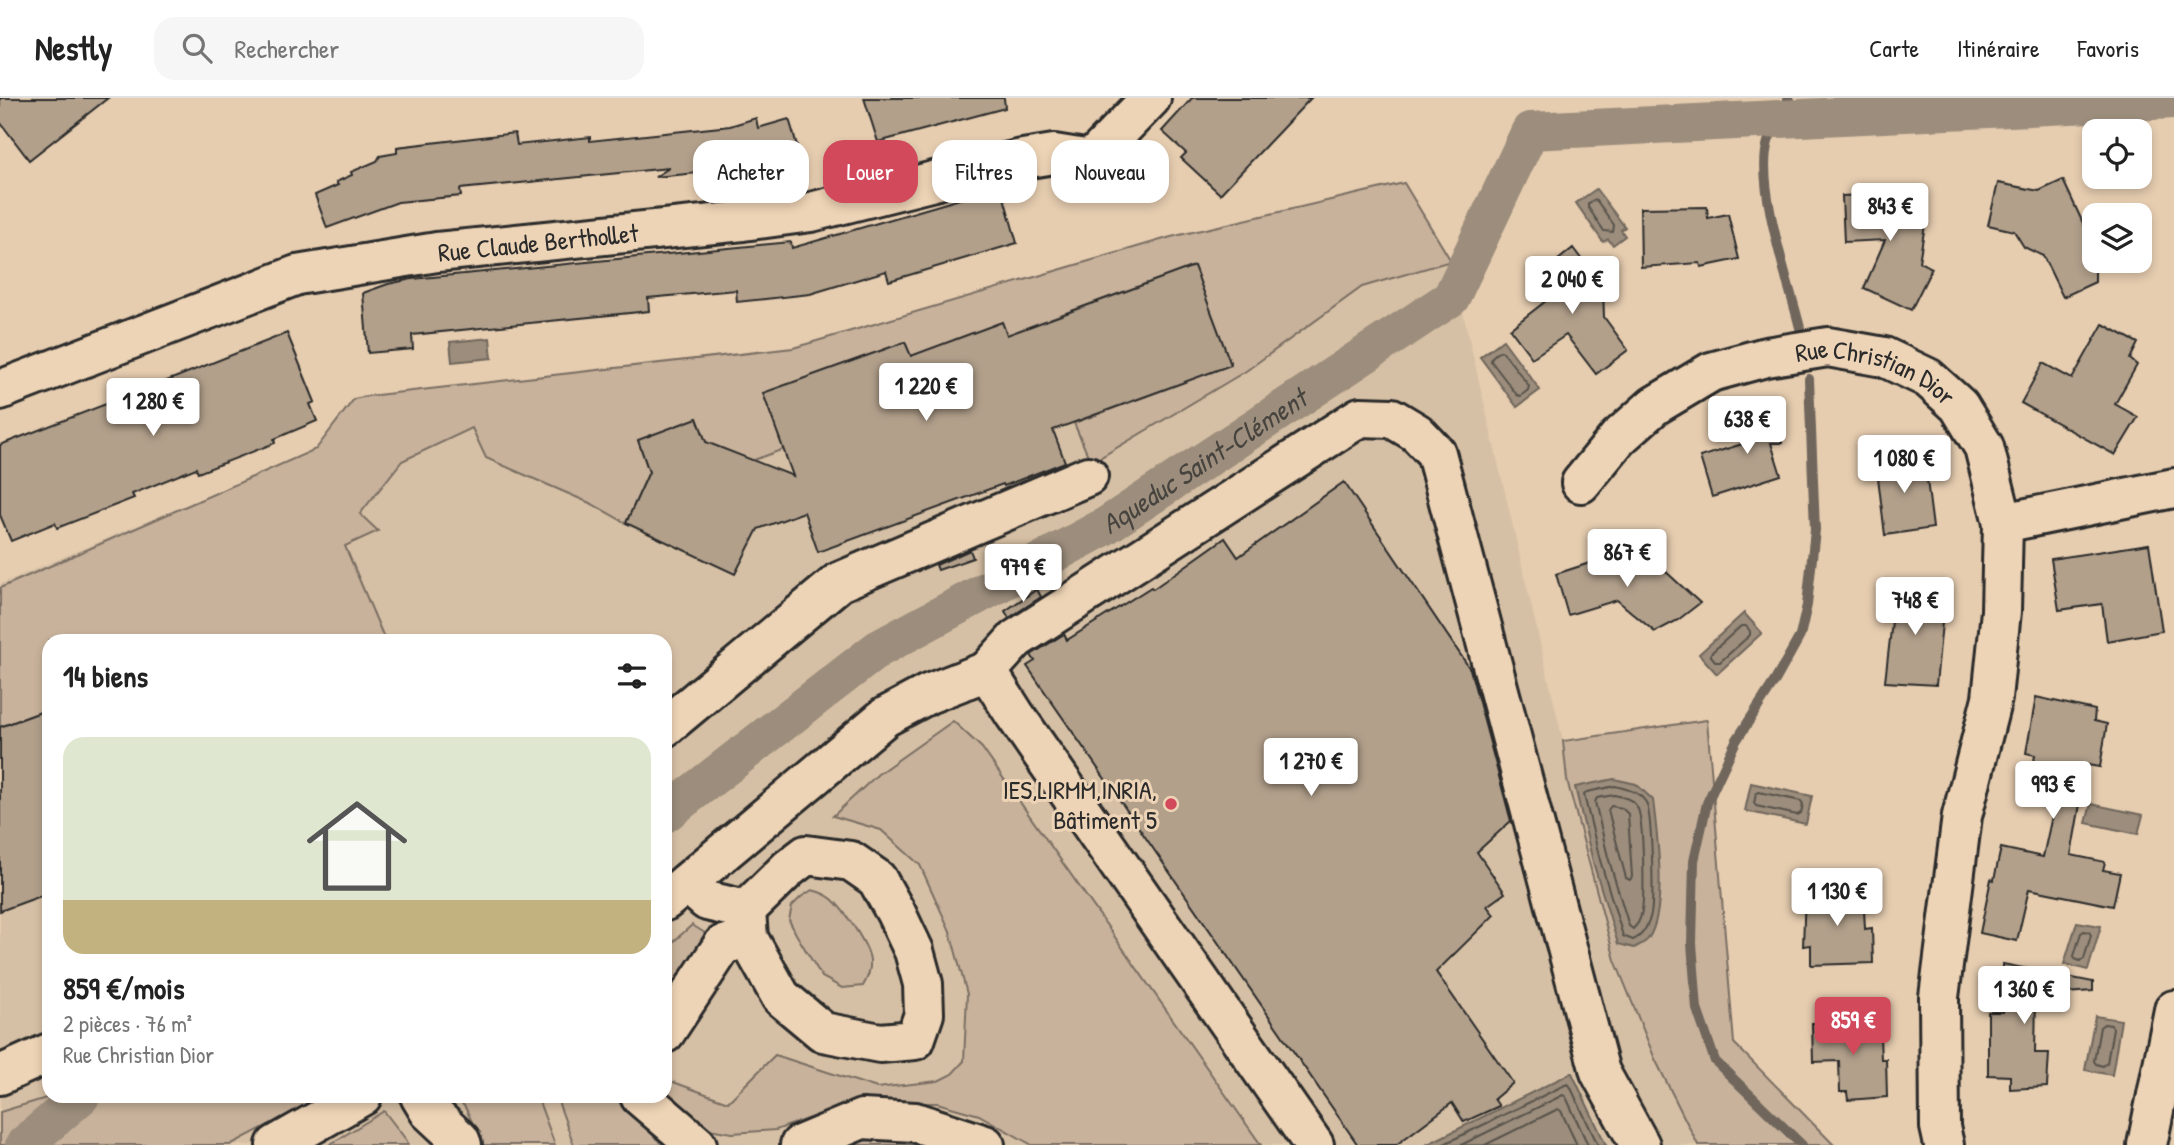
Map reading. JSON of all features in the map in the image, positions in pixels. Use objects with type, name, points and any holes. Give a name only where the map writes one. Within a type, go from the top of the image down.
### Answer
[{"type":"street","name":"Rue Claude Berthollet","points":[[0,390],[297,275],[437,252],[811,212],[1017,160],[1055,154],[1091,160],[1151,98]]},
{"type":"street","name":"Rue Christian Dior","points":[[1581,483],[1618,438],[1654,406],[1711,372],[1766,357],[1828,347],[1884,357],[1928,378],[1959,406],[1984,447],[2003,523],[2001,611],[1992,698],[1962,816],[1939,997],[1940,1127],[1944,1145]]},
{"type":"street","points":[[676,892],[885,717],[928,694],[987,671],[1016,639],[1360,417],[1392,418],[1417,433],[1436,453],[1600,1072],[1640,1145]]},
{"type":"street","points":[[672,721],[839,582],[1088,476]]},
{"type":"street","points":[[2003,523],[2174,488]]},
{"type":"street","points":[[987,671],[1314,1145]]},
{"type":"street","points":[[672,1022],[723,945],[747,924],[789,868],[806,855],[851,861],[877,879],[914,951],[923,984],[924,1014],[915,1040],[880,1043],[823,1032],[781,998],[747,924],[707,901],[676,892]]},
{"type":"street","points":[[2147,1145],[2174,1010]]},
{"type":"street","points":[[0,1074],[42,1056]]},
{"type":"street","points":[[276,1145],[350,1103]]},
{"type":"street","points":[[648,1103],[697,1145]]},
{"type":"street","points":[[425,1117],[460,1140],[462,1145]]},
{"type":"street","points":[[800,1145],[862,1119],[915,1122],[985,1145]]},
{"type":"shaded area","points":[[1404,183],[1451,261],[1563,741],[1707,720],[1734,1043],[1834,1145],[0,1145],[0,584],[316,449],[354,399],[793,348],[1171,237]]},
{"type":"shaded area","points":[[1404,183],[1451,261],[1362,287],[1246,371],[1091,463],[1074,423],[1231,365],[1194,266],[1049,319],[1021,374],[1002,322],[954,340],[929,405],[905,342],[763,393],[784,449],[735,467],[706,442],[697,418],[638,440],[649,472],[626,523],[592,504],[486,458],[472,428],[402,461],[360,514],[378,531],[345,546],[382,634],[42,634],[42,712],[0,727],[0,588],[316,449],[354,399],[793,348],[1171,237]]},
{"type":"shaded area","points":[[1707,720],[1734,1043],[1834,1145],[1698,1145],[1655,1059],[1615,960],[1567,780],[1563,741]]},
{"type":"shaded area","points":[[953,721],[982,748],[1261,1145],[1032,1145],[979,1115],[937,1103],[868,1103],[815,1116],[776,1130],[732,1133],[692,1126],[671,1103],[672,1082],[728,1102],[775,1055],[877,1088],[938,1081],[952,1074],[964,1061],[967,994],[950,931],[920,865],[881,830],[833,816],[878,774]]},
{"type":"shaded area","points":[[812,890],[820,892],[837,904],[865,945],[870,964],[863,986],[842,988],[822,977],[796,934],[789,920],[792,906]]},
{"type":"shaded area","points":[[692,925],[705,933],[672,991],[672,943]]},
{"type":"shaded area","points":[[42,1099],[42,1103],[310,1103],[230,1145],[0,1145],[0,1112]]},
{"type":"shaded area","points":[[461,1103],[540,1103],[555,1145],[483,1145]]},
{"type":"shaded area","points":[[559,1103],[622,1103],[663,1145],[574,1145]]},
{"type":"shaded area","points":[[384,1111],[408,1145],[329,1145]]},
{"type":"shaded area","points":[[892,1137],[935,1145],[840,1145],[853,1138]]},
{"type":"water","points":[[1596,189],[1625,227],[1621,230],[1625,236],[1613,245],[1608,239],[1603,242],[1576,203]]},
{"type":"water","points":[[490,338],[492,358],[452,362],[450,342]]},
{"type":"water","points":[[1503,340],[1540,390],[1517,407],[1480,357]]},
{"type":"water","points":[[1744,613],[1762,633],[1717,674],[1699,654]]},
{"type":"water","points":[[1614,779],[1636,784],[1653,800],[1657,832],[1660,872],[1658,910],[1648,939],[1634,948],[1618,944],[1593,862],[1575,787]]},
{"type":"water","points":[[1751,783],[1812,796],[1806,824],[1745,811]]},
{"type":"water","points":[[2091,804],[2143,815],[2138,834],[2086,823]]},
{"type":"water","points":[[2077,922],[2101,926],[2088,970],[2064,964]]},
{"type":"water","points":[[2095,1016],[2121,1020],[2112,1075],[2085,1070]]},
{"type":"water","points":[[1571,1073],[1606,1145],[1426,1145]]},
{"type":"building","points":[[0,98],[108,98],[29,160],[0,122]]},
{"type":"building","points":[[864,98],[1004,98],[1005,108],[877,140]]},
{"type":"building","points":[[1192,98],[1311,98],[1220,194],[1181,158],[1186,153],[1162,131]]},
{"type":"building","points":[[756,118],[758,128],[789,119],[795,140],[693,140],[693,173],[655,177],[669,168],[460,189],[461,196],[398,202],[327,228],[315,195],[338,185],[336,182],[377,161],[380,156],[397,153],[397,147],[515,133],[517,145],[590,137],[590,141],[730,126]]},
{"type":"building","points":[[2063,180],[2082,221],[2082,273],[2095,273],[2095,282],[2063,297],[2043,256],[2024,247],[2014,231],[1988,225],[1998,183],[2039,191]]},
{"type":"building","points":[[1913,193],[1925,225],[1919,262],[1932,268],[1911,310],[1864,288],[1885,240],[1844,242],[1842,196]]},
{"type":"building","points":[[946,203],[1006,203],[1017,243],[889,281],[886,271],[810,294],[737,302],[736,290],[648,298],[649,311],[412,335],[413,349],[368,353],[363,293],[388,284],[412,279],[791,242],[792,248]]},
{"type":"building","points":[[1707,207],[1708,218],[1728,214],[1739,259],[1701,267],[1700,263],[1641,267],[1640,208]]},
{"type":"building","points":[[1573,248],[1603,288],[1604,317],[1628,350],[1596,374],[1566,335],[1532,358],[1510,329],[1556,293],[1542,273]]},
{"type":"building","points":[[1194,266],[1231,365],[1053,430],[1065,462],[818,552],[804,512],[758,529],[735,574],[626,523],[649,472],[638,440],[697,418],[706,442],[793,476],[763,393],[905,342],[911,356],[1002,322],[1007,335]]},
{"type":"building","points":[[2103,324],[2138,343],[2130,359],[2137,365],[2115,404],[2138,417],[2115,455],[2021,403],[2043,363],[2072,379]]},
{"type":"building","points":[[287,333],[315,402],[310,404],[317,421],[274,439],[275,443],[198,473],[196,468],[132,494],[134,498],[57,528],[55,523],[11,541],[0,515],[0,445],[111,402],[119,406],[145,396],[149,388]]},
{"type":"building","points":[[1781,409],[1782,443],[1771,443],[1781,475],[1712,497],[1700,457],[1749,442],[1747,411]]},
{"type":"building","points":[[1924,456],[1933,528],[1885,535],[1876,461]]},
{"type":"building","name":"IES,LIRMM,INRIA, Bâtiment 5","points":[[1344,482],[1470,669],[1511,821],[1477,852],[1505,893],[1487,906],[1494,915],[1436,972],[1513,1083],[1494,1099],[1499,1106],[1464,1122],[1452,1103],[1396,1145],[1358,1145],[1027,666],[1035,661],[1031,655],[1064,634],[1067,640],[1151,587],[1153,589],[1225,538],[1238,557]]},
{"type":"building","points":[[2149,544],[2162,631],[2107,641],[2102,604],[2059,610],[2051,559]]},
{"type":"building","points":[[1639,547],[1700,603],[1678,620],[1655,632],[1617,600],[1568,615],[1556,574]]},
{"type":"building","points":[[970,550],[973,558],[938,570],[936,565]]},
{"type":"building","points":[[1893,588],[1945,592],[1936,685],[1885,682]]},
{"type":"building","points":[[1037,589],[1041,597],[1009,618],[1005,611]]},
{"type":"building","points":[[2036,697],[2095,710],[2094,721],[2107,724],[2100,767],[2087,765],[2071,855],[2105,862],[2103,870],[2120,873],[2113,906],[2029,889],[2017,941],[1980,933],[1991,879],[1994,880],[2001,848],[2043,857],[2055,802],[2028,798],[2035,755],[2026,753]]},
{"type":"building","points":[[42,712],[42,896],[0,911],[0,727]]},
{"type":"building","points":[[1863,889],[1865,929],[1872,928],[1873,963],[1811,965],[1811,945],[1803,946],[1805,892]]},
{"type":"building","points":[[2003,964],[2093,982],[2093,991],[2036,995],[2035,1053],[2049,1053],[2047,1087],[2010,1089],[2010,1076],[1988,1075],[1988,1012],[2003,1012]]},
{"type":"building","points":[[1876,1022],[1881,1059],[1886,1059],[1887,1097],[1848,1100],[1847,1092],[1840,1092],[1839,1061],[1813,1062],[1812,1023]]},
{"type":"waterway","points":[[1789,98],[1768,142],[1765,160],[1766,183],[1775,234],[1800,328]]},
{"type":"waterway","name":"Aqueduc Saint-Clément","points":[[672,809],[878,649],[1104,527],[1451,298],[1530,131],[2174,100]]},
{"type":"waterway","points":[[1802,1145],[1715,1061],[1697,1009],[1692,943],[1694,861],[1707,803],[1736,741],[1800,636],[1807,605],[1815,530],[1809,379]]},
{"type":"waterway","name":"Aqueduc Saint-Clément","points":[[24,1145],[73,1103]]},
{"type":"place","name":"IES,LIRMM,INRIA, Bâtiment 5","points":[[1171,804]]}]
